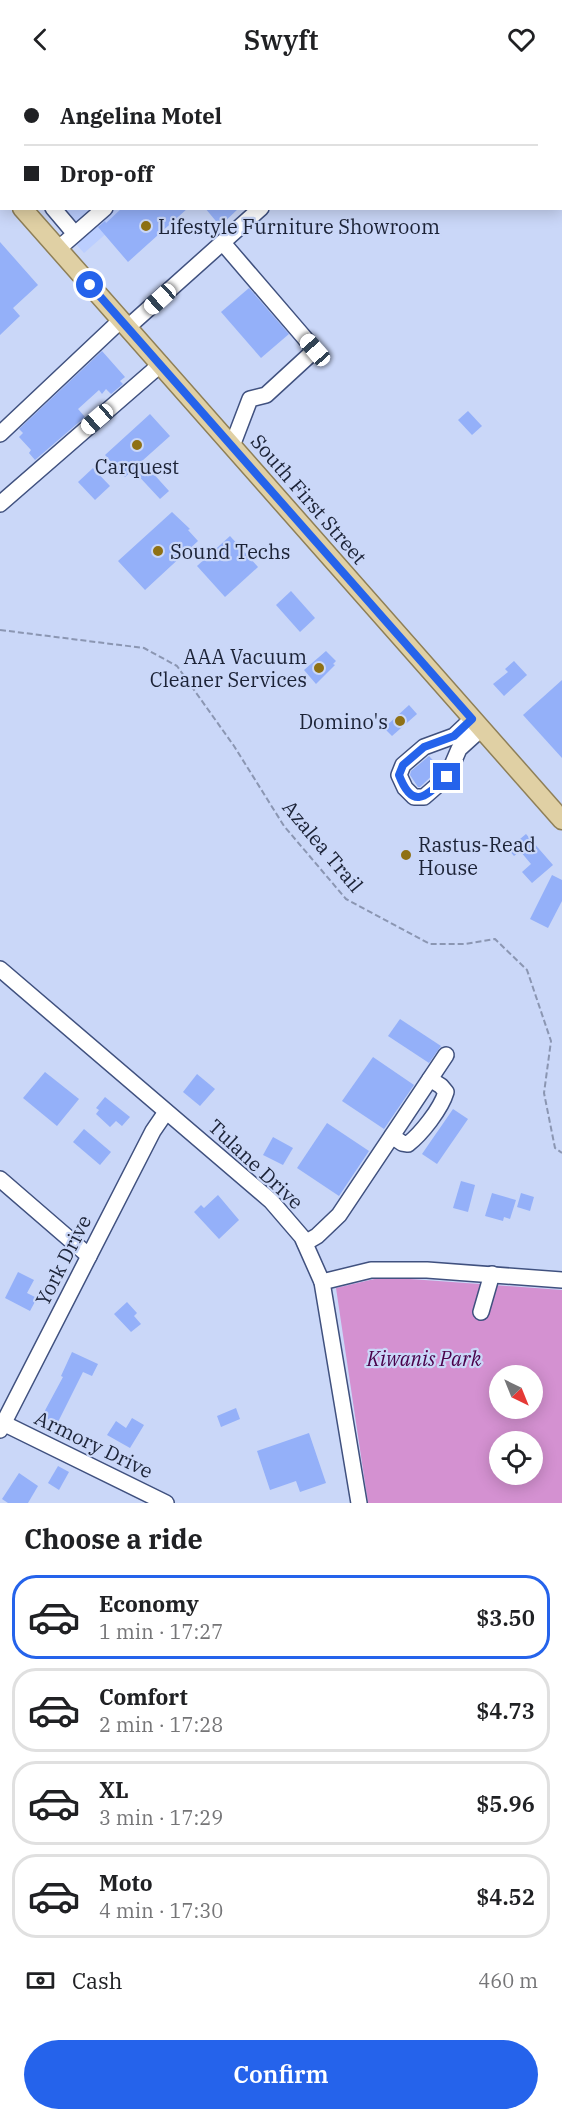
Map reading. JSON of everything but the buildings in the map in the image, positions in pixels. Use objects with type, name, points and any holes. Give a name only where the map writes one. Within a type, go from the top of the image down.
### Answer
[{"type":"main road","name":"South First Street","points":[[24,210],[477,724],[560,812]]},
{"type":"street","points":[[35,223],[50,210]]},
{"type":"street","points":[[54,210],[75,234]]},
{"type":"street","points":[[58,249],[103,210]]},
{"type":"street","points":[[0,434],[124,323],[223,243],[259,210]]},
{"type":"street","points":[[223,243],[315,350],[266,395],[250,399],[232,446]]},
{"type":"street","points":[[0,504],[161,364]]},
{"type":"street","points":[[477,724],[459,749],[447,777],[424,797],[414,797],[405,788],[399,775],[403,765],[424,747],[454,736],[477,724]]},
{"type":"street","name":"Tulane Drive","points":[[0,969],[272,1201],[305,1243],[322,1282],[359,1503]]},
{"type":"street","points":[[305,1243],[317,1236],[339,1215],[446,1055]]},
{"type":"street","points":[[392,1136],[408,1144],[416,1138],[443,1100],[446,1092],[430,1079]]},
{"type":"street","name":"York Drive","points":[[2,1426],[153,1131],[166,1112]]},
{"type":"street","points":[[0,1179],[88,1256]]},
{"type":"street","points":[[322,1282],[371,1270],[427,1270],[562,1280]]},
{"type":"street","points":[[481,1312],[492,1274]]},
{"type":"street","name":"Armory Drive","points":[[2,1426],[166,1503]]},
{"type":"path","name":"Azalea Trail","points":[[0,630],[144,648],[177,666],[234,746],[284,826],[345,899],[430,944],[465,944],[495,939],[527,970],[551,1041],[544,1093],[555,1148],[562,1153]]},
{"type":"shaded area","points":[[46,210],[133,210],[84,253]]},
{"type":"green space","name":"Kiwanis Park","points":[[383,1277],[562,1290],[562,1503],[368,1503],[336,1288]]},
{"type":"place","name":"Lifestyle Furniture Showroom","points":[[146,226]]},
{"type":"place","name":"Carquest","points":[[137,445]]},
{"type":"place","name":"Sound Techs","points":[[158,551]]},
{"type":"place","name":"AAA Vacuum Cleaner Services","points":[[319,668]]},
{"type":"place","name":"Domino's","points":[[400,721]]},
{"type":"place","name":"Rastus-Read House","points":[[406,855]]},
{"type":"route","points":[[90,285],[472,719],[454,736],[424,747],[403,765],[399,775],[405,788],[418,798],[424,797],[447,777]]}]
